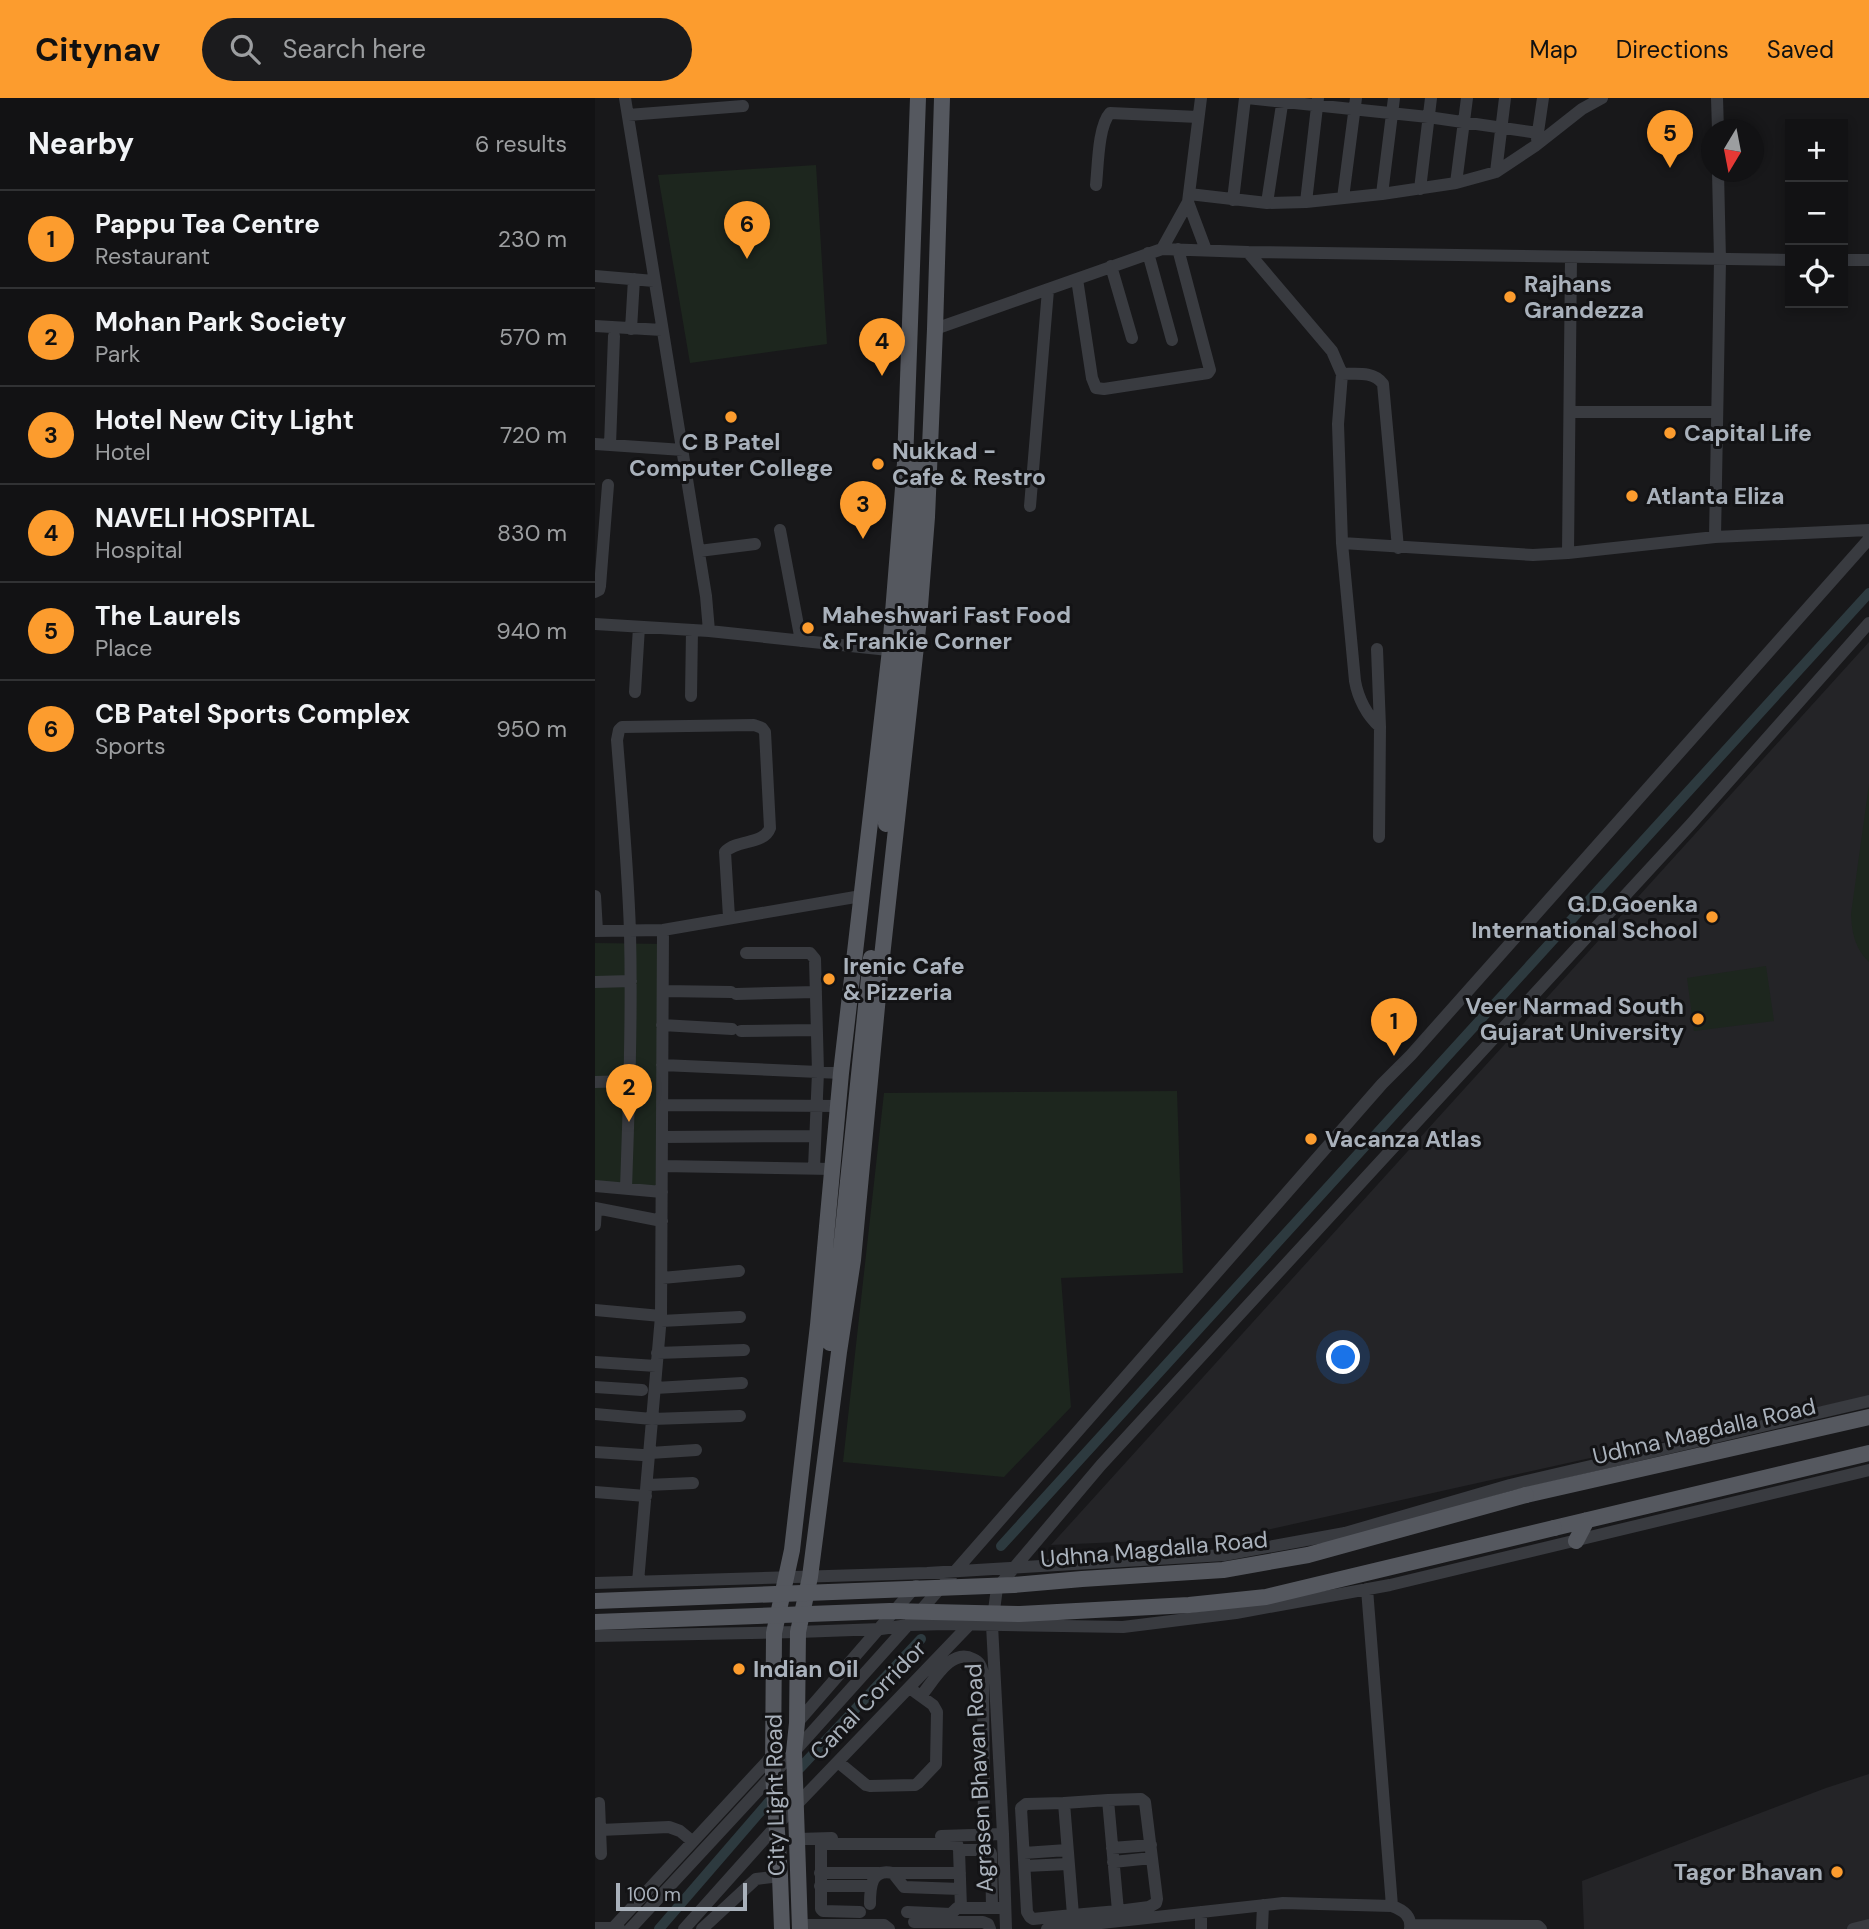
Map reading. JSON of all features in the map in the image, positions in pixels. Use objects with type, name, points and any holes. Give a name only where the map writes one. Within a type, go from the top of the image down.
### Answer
[{"type":"main road","points":[[798,1577],[805,1519],[802,1501],[825,1348],[901,651],[918,98]]},
{"type":"main road","points":[[782,1929],[773,1773],[774,1633],[798,1577],[853,1260],[881,972],[909,494],[915,478],[927,98]]},
{"type":"main road","points":[[798,1577],[792,1550],[818,1325],[841,1073],[861,896],[901,651],[927,517],[936,329],[941,98]]},
{"type":"main road","name":"Udhna Magdalla Road","points":[[595,1601],[1014,1585],[1082,1578],[1223,1570],[1308,1555],[1526,1495],[1869,1417]]},
{"type":"main road","points":[[595,1622],[890,1611],[1020,1614],[1189,1605],[1266,1597],[1869,1453]]},
{"type":"main road","points":[[1576,1541],[1587,1520]]},
{"type":"main road","name":"City Light Road","points":[[798,1577],[797,1723],[794,1752],[797,1805],[805,1839],[799,1882],[806,1927]]},
{"type":"street","points":[[625,98],[699,551],[709,631]]},
{"type":"street","points":[[1162,248],[1189,198],[1201,98]]},
{"type":"street","points":[[1233,200],[1246,98],[1355,104],[1392,114],[1501,128],[1537,139]]},
{"type":"street","points":[[1382,194],[1394,98]]},
{"type":"street","points":[[1420,189],[1431,98]]},
{"type":"street","points":[[1456,183],[1467,98]]},
{"type":"street","points":[[1496,172],[1505,98]]},
{"type":"street","points":[[1537,139],[1543,98]]},
{"type":"street","points":[[1189,198],[1267,203],[1306,201],[1382,194],[1456,183],[1496,172],[1583,104],[1602,98]]},
{"type":"street","points":[[1717,98],[1718,119]]},
{"type":"street","points":[[1267,203],[1283,99]]},
{"type":"street","points":[[1306,201],[1317,102]]},
{"type":"street","points":[[1343,198],[1355,104]]},
{"type":"street","points":[[628,115],[743,106]]},
{"type":"street","points":[[1096,185],[1103,125],[1110,113],[1198,117]]},
{"type":"street","points":[[1715,537],[1719,182]]},
{"type":"street","points":[[1189,198],[1206,250]]},
{"type":"street","points":[[936,329],[1162,248],[1248,252],[1785,260]]},
{"type":"street","points":[[1077,279],[1091,378],[1095,388],[1104,389],[1208,373],[1210,370],[1178,249]]},
{"type":"street","points":[[1248,252],[1332,351],[1342,374],[1338,424],[1342,543],[1356,688],[1369,714],[1380,727]]},
{"type":"street","points":[[1148,253],[1172,340]]},
{"type":"street","points":[[1568,553],[1571,258]]},
{"type":"street","points":[[1848,260],[1869,260]]},
{"type":"street","points":[[1111,266],[1132,338]]},
{"type":"street","points":[[595,276],[654,281]]},
{"type":"street","points":[[631,328],[633,279]]},
{"type":"street","points":[[1030,506],[1048,290]]},
{"type":"street","points":[[595,326],[662,330]]},
{"type":"street","points":[[610,445],[614,336]]},
{"type":"street","points":[[1342,374],[1373,376],[1383,384],[1398,548]]},
{"type":"street","points":[[1576,412],[1717,412]]},
{"type":"street","points":[[595,444],[683,450]]},
{"type":"street","points":[[595,592],[600,586],[608,485]]},
{"type":"street","points":[[780,530],[801,641]]},
{"type":"street","points":[[1342,543],[1533,555],[1715,537],[1869,530]]},
{"type":"street","points":[[595,1928],[631,1928],[794,1752],[1382,1084],[1869,539]]},
{"type":"street","points":[[699,551],[755,544]]},
{"type":"street","points":[[992,1625],[997,1588],[1101,1465],[1691,824],[1869,623]]},
{"type":"street","points":[[595,624],[709,631],[901,651]]},
{"type":"street","points":[[635,692],[639,627]]},
{"type":"street","points":[[691,696],[692,630]]},
{"type":"street","points":[[1377,649],[1380,727],[1379,837]]},
{"type":"street","points":[[626,1188],[631,981],[617,740],[619,730],[627,726],[754,724],[765,732],[770,828],[764,836],[729,847],[725,852],[729,918]]},
{"type":"street","points":[[595,896],[596,931],[663,930],[861,896]]},
{"type":"street","points":[[638,1582],[652,1419],[648,1389],[657,1360],[661,1319],[663,930]]},
{"type":"street","points":[[746,953],[810,953],[815,959],[818,1072],[814,1168]]},
{"type":"street","points":[[595,982],[631,981]]},
{"type":"street","points":[[663,990],[816,992]]},
{"type":"street","points":[[662,1025],[737,1030],[816,1030]]},
{"type":"street","points":[[662,1065],[841,1073]]},
{"type":"street","points":[[595,1082],[630,1081]]},
{"type":"street","points":[[662,1105],[838,1106]]},
{"type":"street","points":[[662,1137],[815,1136]]},
{"type":"street","points":[[662,1166],[832,1168]]},
{"type":"street","points":[[595,1186],[662,1192]]},
{"type":"street","points":[[595,1225],[596,1208],[662,1221]]},
{"type":"street","points":[[662,1278],[739,1271]]},
{"type":"street","points":[[595,1310],[661,1319],[740,1317]]},
{"type":"street","points":[[742,1383],[648,1389],[599,1387],[600,1363],[657,1360],[744,1350]]},
{"type":"street","points":[[595,1583],[954,1572],[1224,1555],[1345,1533],[1510,1485],[1869,1401]]},
{"type":"street","points":[[595,1414],[652,1419],[740,1416]]},
{"type":"street","points":[[595,1452],[640,1455],[696,1450]]},
{"type":"street","points":[[595,1636],[774,1633],[881,1629],[908,1625],[1123,1627],[1236,1613],[1367,1589],[1869,1470]]},
{"type":"street","points":[[595,1493],[646,1491],[693,1483]]},
{"type":"street","points":[[797,1723],[927,1573]]},
{"type":"street","points":[[1367,1589],[1392,1906]]},
{"type":"street","name":"Canal Corridor","points":[[684,1929],[777,1825],[994,1602]]},
{"type":"street","name":"Agrasen Bhavan Road","points":[[992,1625],[1005,1861],[999,1908],[1006,1929]]},
{"type":"street","points":[[921,1696],[954,1658],[965,1656],[981,1665],[984,1835]]},
{"type":"street","points":[[838,1762],[870,1786],[915,1785],[936,1764],[936,1708],[909,1687]]},
{"type":"street","points":[[612,1928],[773,1755]]},
{"type":"street","points":[[1108,1800],[1118,1911]]},
{"type":"street","points":[[1047,1929],[1090,1919],[1118,1911],[1149,1907],[1156,1903],[1144,1800],[1108,1800],[1023,1805],[1021,1808],[1027,1912],[1033,1919],[1073,1915],[1090,1919],[1143,1924],[1201,1912],[1283,1903],[1392,1906],[1403,1910],[1409,1917],[1411,1927],[1538,1926],[1541,1929]]},
{"type":"street","points":[[599,1803],[601,1854]]},
{"type":"street","points":[[1064,1803],[1073,1915]]},
{"type":"street","points":[[600,1830],[669,1827],[676,1828],[692,1841]]},
{"type":"street","points":[[805,1839],[1003,1834]]},
{"type":"street","points":[[879,1873],[871,1886],[865,1908],[822,1910],[820,1848],[823,1844],[957,1844],[961,1908]]},
{"type":"street","points":[[959,1850],[987,1850],[991,1853],[999,1908],[957,1908],[951,1914],[911,1917],[983,1922],[988,1924],[990,1929]]},
{"type":"street","points":[[1024,1860],[1067,1850]]},
{"type":"street","points":[[1113,1855],[1152,1852]]},
{"type":"street","points":[[1005,1861],[1068,1864]]},
{"type":"street","points":[[799,1882],[885,1871],[960,1873]]},
{"type":"street","points":[[893,1873],[904,1887],[960,1889]]},
{"type":"street","points":[[702,1929],[756,1879],[780,1876]]},
{"type":"street","points":[[820,1880],[871,1886]]},
{"type":"street","points":[[1262,1929],[1263,1905]]},
{"type":"street","points":[[1201,1912],[1201,1929]]},
{"type":"street","points":[[806,1927],[884,1925],[889,1929]]},
{"type":"street","points":[[1853,1929],[1869,1925]]},
{"type":"shaded area","points":[[816,165],[827,344],[690,363],[658,175]]},
{"type":"shaded area","name":"Veer Narmad South Gujarat University","points":[[1869,642],[1869,1396],[1235,1537],[1051,1545]]},
{"type":"shaded area","points":[[1869,784],[1869,962],[1855,940],[1851,914]]},
{"type":"shaded area","points":[[595,943],[665,944],[662,1190],[595,1189]]},
{"type":"shaded area","points":[[1766,966],[1774,1021],[1694,1031],[1687,978]]},
{"type":"shaded area","points":[[1177,1091],[1183,1273],[1061,1278],[1071,1407],[1004,1477],[843,1462],[884,1093]]},
{"type":"shaded area","points":[[1869,1774],[1869,1929],[1584,1929],[1582,1881]]},
{"type":"waterway","points":[[1001,1546],[1869,593]]},
{"type":"waterway","points":[[800,1768],[921,1639]]},
{"type":"waterway","points":[[659,1929],[773,1797]]},
{"type":"place","name":"The Laurels","points":[[1670,168]]},
{"type":"place","name":"CB Patel Sports Complex","points":[[747,259]]},
{"type":"place","name":"Rajhans Grandezza","points":[[1510,297]]},
{"type":"place","name":"NAVELI HOSPITAL","points":[[882,376]]},
{"type":"place","name":"C B Patel Computer College","points":[[731,417]]},
{"type":"place","name":"Capital Life","points":[[1670,433]]},
{"type":"place","name":"Nukkad - Cafe & Restro","points":[[878,464]]},
{"type":"place","name":"Atlanta Eliza","points":[[1632,496]]},
{"type":"place","name":"Hotel New City Light","points":[[863,539]]},
{"type":"place","name":"Maheshwari Fast Food & Frankie Corner","points":[[808,628]]},
{"type":"place","name":"G.D.Goenka International School","points":[[1712,917]]},
{"type":"place","name":"Irenic Cafe & Pizzeria","points":[[829,979]]},
{"type":"place","name":"Veer Narmad South Gujarat University","points":[[1698,1019]]},
{"type":"place","name":"Pappu Tea Centre","points":[[1394,1056]]},
{"type":"place","name":"Mohan Park Society","points":[[629,1122]]},
{"type":"place","name":"Vacanza Atlas","points":[[1311,1139]]},
{"type":"place","name":"Indian Oil","points":[[739,1669]]},
{"type":"place","name":"Tagor Bhavan","points":[[1837,1872]]}]
